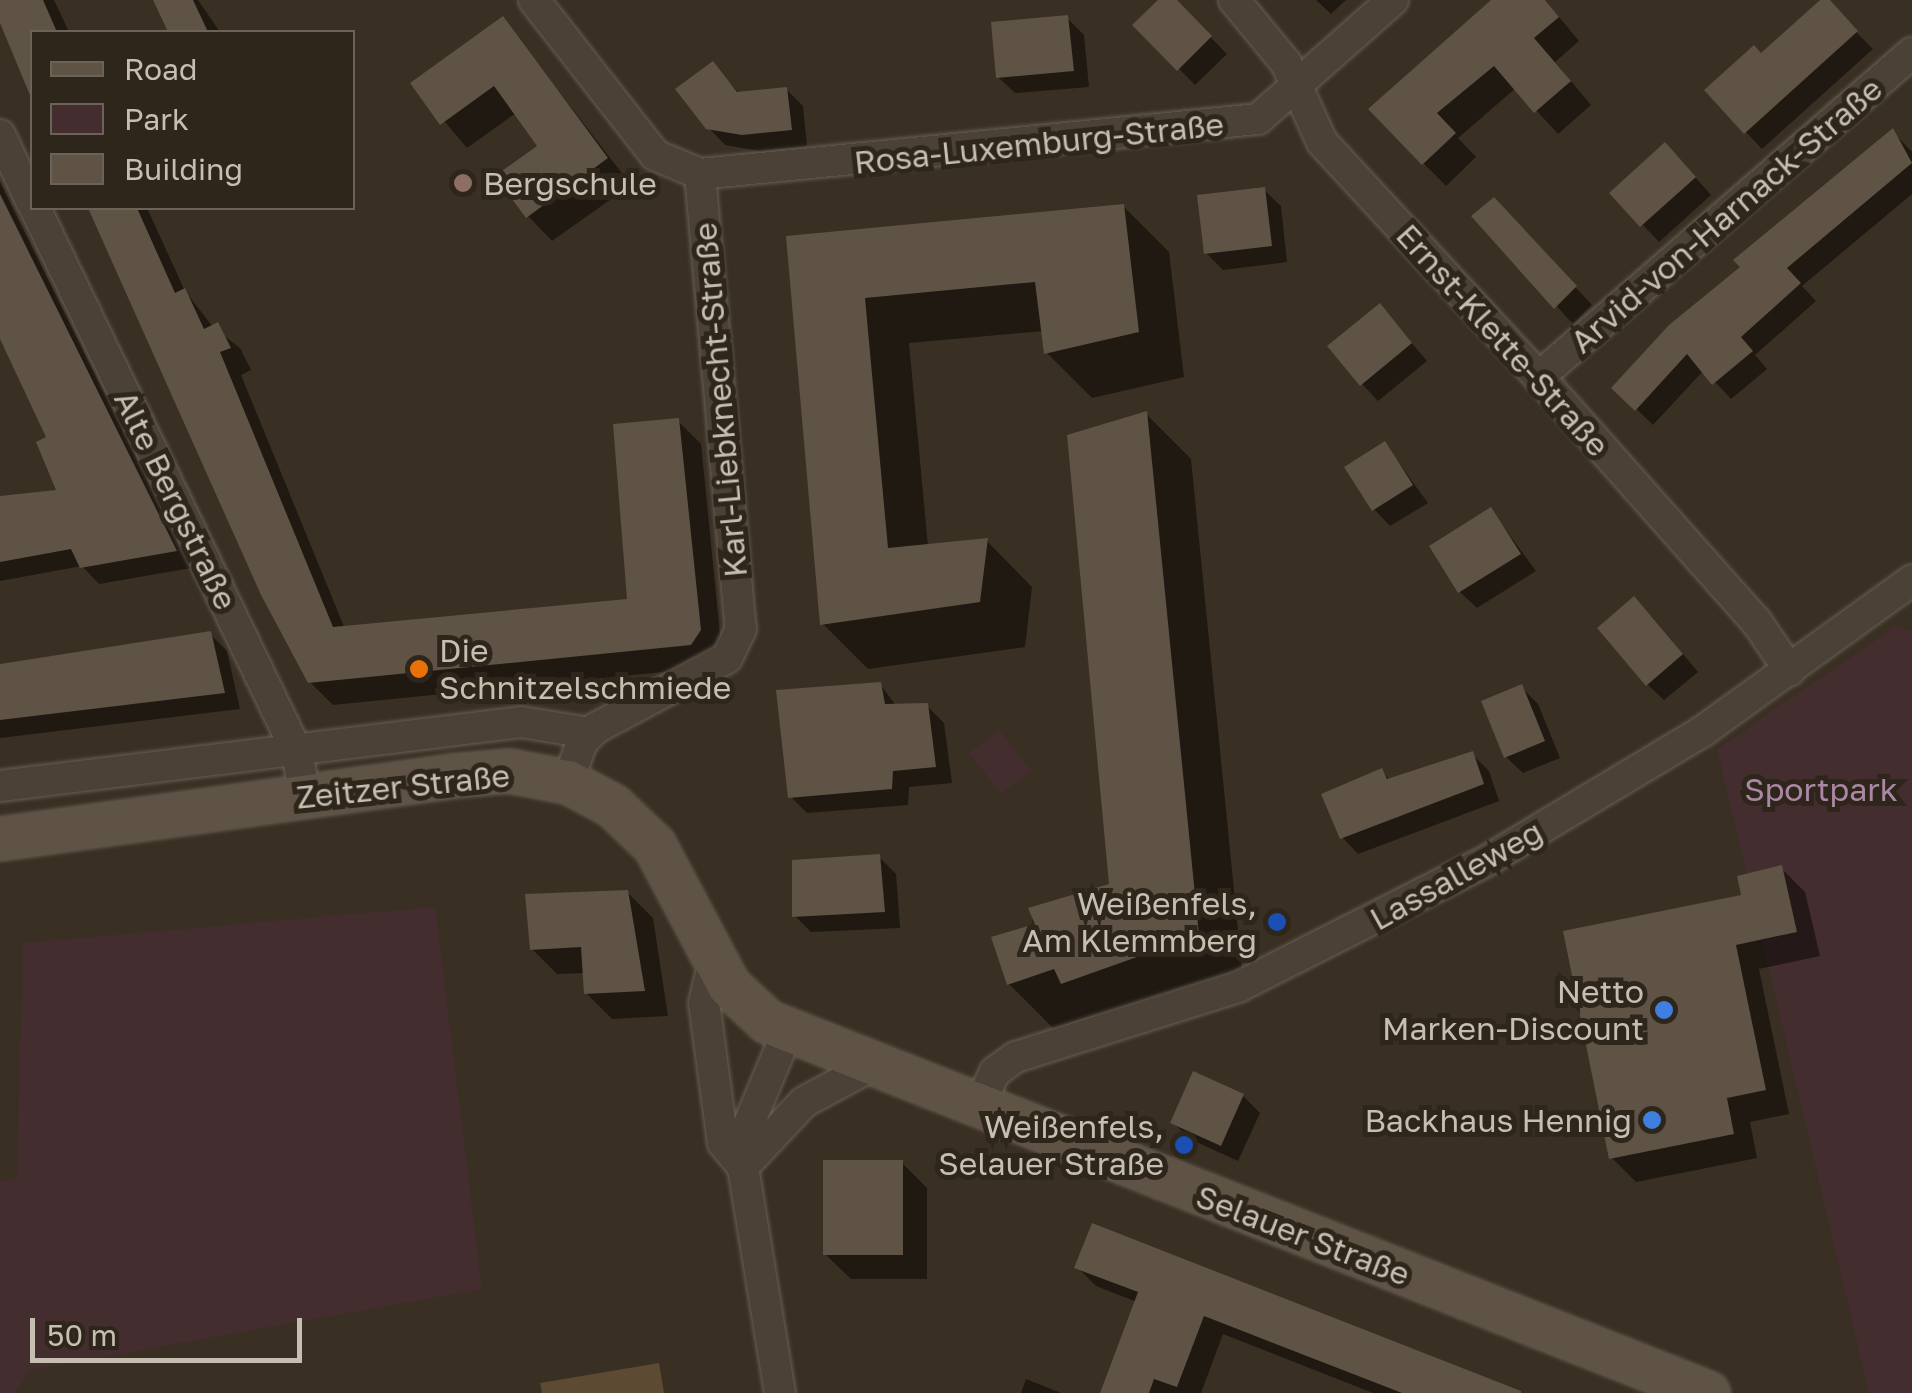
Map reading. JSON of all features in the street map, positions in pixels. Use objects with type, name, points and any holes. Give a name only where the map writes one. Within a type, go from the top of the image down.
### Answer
[{"type":"main road","name":"Zeitzer Straße","points":[[0,839],[509,771],[568,782],[613,806],[655,846],[691,905],[714,962],[748,1007],[787,1032]]},
{"type":"main road","name":"Selauer Straße","points":[[787,1032],[1708,1393]]},
{"type":"street","points":[[534,0],[655,156],[700,174]]},
{"type":"street","name":"Ernst-Klette-Straße","points":[[1234,0],[1275,46],[1322,142],[1539,376],[1756,621],[1790,671]]},
{"type":"street","name":"Rosa-Luxemburg-Straße","points":[[700,174],[1226,126],[1258,119],[1296,90],[1393,0]]},
{"type":"street","name":"Arvid-von-Harnack-Straße","points":[[1539,376],[1912,52]]},
{"type":"street","name":"Alte Bergstraße","points":[[0,136],[30,197]]},
{"type":"street","name":"Karl-Liebknecht-Straße","points":[[590,733],[727,658],[741,628],[700,174]]},
{"type":"street","name":"Alte Bergstraße","points":[[36,210],[296,752],[305,797]]},
{"type":"street","name":"Lassalleweg","points":[[978,1108],[994,1072],[1016,1057],[1238,987],[1490,859],[1790,671],[1911,584]]},
{"type":"street","name":"Zeitzer Straße","points":[[0,786],[521,722],[590,733]]},
{"type":"street","points":[[568,782],[590,733]]},
{"type":"street","points":[[714,962],[704,1003],[723,1143],[742,1168]]},
{"type":"street","points":[[780,1393],[742,1168],[745,1134],[787,1032]]},
{"type":"street","points":[[742,1168],[804,1102],[871,1066]]},
{"type":"green space","name":"Sportpark","points":[[1895,627],[1912,631],[1912,1393],[1869,1393],[1717,749]]},
{"type":"green space","points":[[999,730],[1031,771],[1001,794],[969,753]]},
{"type":"green space","points":[[435,907],[482,1289],[30,1370],[15,1393],[0,1393],[0,1182],[17,1178],[23,943]]},
{"type":"shaded area","points":[[659,1363],[664,1393],[542,1393],[540,1383]]},
{"type":"building","points":[[0,0],[43,0],[56,30],[30,30],[30,95],[0,23]]},
{"type":"building","points":[[153,0],[193,0],[207,30],[167,30]]},
{"type":"building","points":[[1158,0],[1177,0],[1212,36],[1177,71],[1132,25]]},
{"type":"building","points":[[1491,0],[1545,0],[1559,17],[1534,38],[1571,81],[1534,113],[1494,66],[1437,113],[1456,133],[1422,165],[1368,109]]},
{"type":"building","points":[[1820,0],[1830,0],[1858,31],[1744,134],[1704,90],[1754,45],[1761,53]]},
{"type":"building","points":[[1068,15],[1074,71],[996,78],[991,22]]},
{"type":"building","name":"Bergschule","points":[[503,16],[608,158],[526,218],[495,176],[537,146],[494,86],[440,125],[410,83]]},
{"type":"building","points":[[713,61],[737,92],[787,87],[792,130],[742,135],[706,129],[675,89]]},
{"type":"building","points":[[1893,128],[1912,163],[1787,268],[1801,283],[1741,337],[1753,351],[1712,385],[1687,354],[1635,411],[1611,388],[1669,325],[1740,267],[1733,260]]},
{"type":"building","points":[[1665,142],[1696,177],[1640,227],[1609,193]]},
{"type":"building","points":[[1265,187],[1272,246],[1204,254],[1197,195]]},
{"type":"building","points":[[0,194],[177,551],[80,568],[71,549],[0,562],[0,496],[56,490],[36,442],[46,437],[0,339]]},
{"type":"building","points":[[1494,197],[1577,286],[1554,309],[1471,216]]},
{"type":"building","points":[[1124,204],[1139,332],[1044,354],[1035,282],[865,298],[888,548],[988,538],[980,602],[820,625],[786,236]]},
{"type":"building","points":[[89,210],[138,210],[175,293],[185,288],[204,329],[218,322],[231,348],[220,352],[333,627],[627,599],[613,424],[679,418],[701,630],[691,645],[308,683],[261,595]]},
{"type":"building","points":[[1380,303],[1412,343],[1360,386],[1327,346]]},
{"type":"building","points":[[1147,411],[1199,935],[1061,984],[1054,969],[1007,985],[991,937],[1035,924],[1028,908],[1109,884],[1067,435]]},
{"type":"building","points":[[1385,441],[1413,485],[1372,511],[1344,467]]},
{"type":"building","points":[[1491,507],[1521,554],[1458,593],[1429,546]]},
{"type":"building","points":[[1634,596],[1683,654],[1646,686],[1597,628]]},
{"type":"building","points":[[211,631],[225,693],[0,720],[0,664]]},
{"type":"building","points":[[881,682],[885,704],[928,703],[936,767],[893,771],[892,789],[788,798],[776,690]]},
{"type":"building","points":[[1522,684],[1545,741],[1504,758],[1481,701]]},
{"type":"building","points":[[1473,751],[1484,784],[1340,839],[1321,794],[1382,768],[1387,779]]},
{"type":"building","points":[[880,854],[885,912],[792,917],[792,860]]},
{"type":"building","name":"Netto Marken-Discount","points":[[1782,865],[1797,932],[1736,945],[1766,1090],[1727,1098],[1734,1134],[1609,1159],[1563,931],[1741,895],[1737,876]]},
{"type":"building","points":[[628,890],[645,991],[584,994],[581,947],[530,950],[525,894]]},
{"type":"building","points":[[1193,1071],[1244,1094],[1221,1146],[1170,1123]]},
{"type":"building","points":[[823,1160],[903,1160],[903,1255],[823,1255]]},
{"type":"building","points":[[1092,1223],[1521,1393],[1402,1393],[1204,1316],[1177,1387],[1154,1379],[1149,1393],[1100,1393],[1138,1292],[1074,1268]]},
{"type":"place","name":"Bergschule","points":[[463,183]]},
{"type":"place","name":"Die Schnitzelschmiede","points":[[419,669]]},
{"type":"place","name":"Weißenfels, Am Klemmberg","points":[[1277,922]]},
{"type":"place","name":"Netto Marken-Discount","points":[[1664,1010]]},
{"type":"place","name":"Backhaus Hennig","points":[[1652,1120]]},
{"type":"place","name":"Weißenfels, Selauer Straße","points":[[1184,1145]]}]
